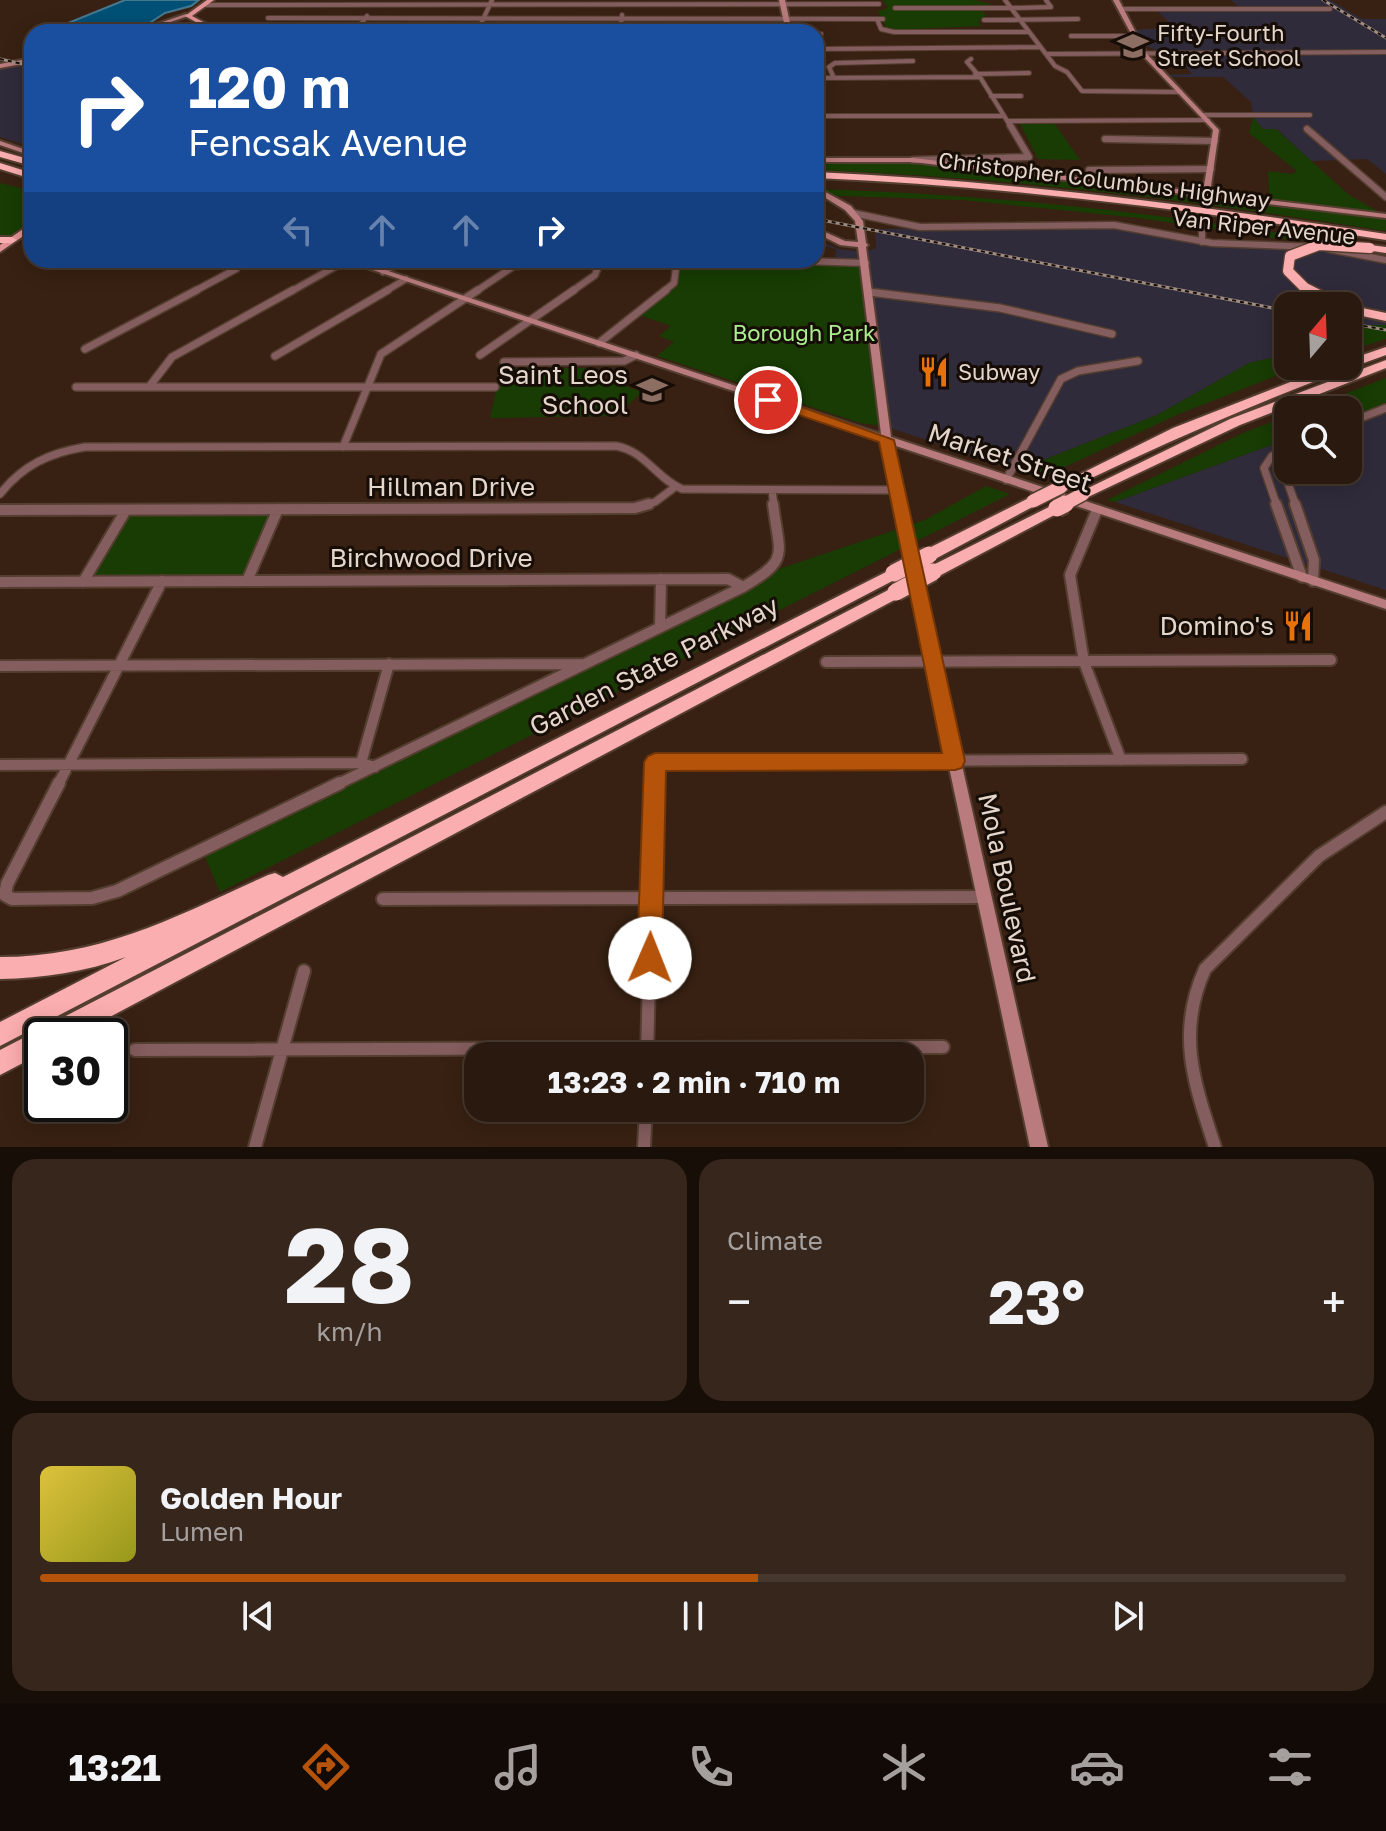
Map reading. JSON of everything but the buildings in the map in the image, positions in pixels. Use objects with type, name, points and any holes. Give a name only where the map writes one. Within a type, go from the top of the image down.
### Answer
[{"type":"highway","points":[[0,154],[24,161]]},
{"type":"highway","points":[[0,166],[24,174]]},
{"type":"highway","points":[[0,178],[24,184]]},
{"type":"highway","name":"Christopher Columbus Highway","points":[[824,181],[1032,188],[1386,237]]},
{"type":"highway","name":"Christopher Columbus Highway","points":[[824,181],[1099,202],[1386,247]]},
{"type":"highway","points":[[1259,217],[1386,230]]},
{"type":"highway","points":[[1308,292],[1293,280],[1288,271],[1290,256],[1319,245],[1386,247]]},
{"type":"highway","points":[[1362,312],[1386,317]]},
{"type":"highway","points":[[1362,359],[1386,351]]},
{"type":"highway","name":"Garden State Parkway","points":[[0,1034],[430,813],[895,582],[933,572],[1083,494],[1235,422],[1386,364]]},
{"type":"highway","name":"Garden State Parkway","points":[[84,1018],[895,582],[929,555],[1178,431],[1307,380]]},
{"type":"highway","points":[[0,968],[45,967],[112,952],[430,813]]},
{"type":"highway","points":[[0,1063],[24,1050]]},
{"type":"main road","points":[[204,24],[188,15],[208,2]]},
{"type":"main road","points":[[0,249],[6,240],[24,230]]},
{"type":"street","points":[[1005,0],[1055,66],[1067,72],[1082,91],[1181,92]]},
{"type":"street","points":[[895,8],[1049,8],[1052,6],[1046,0]]},
{"type":"street","points":[[1116,0],[1144,53],[1216,130],[1206,196]]},
{"type":"street","points":[[208,2],[879,4]]},
{"type":"street","points":[[361,24],[377,2]]},
{"type":"street","points":[[481,24],[491,2]]},
{"type":"street","points":[[621,24],[624,2]]},
{"type":"street","points":[[783,2],[787,24]]},
{"type":"street","points":[[1121,9],[1330,9]]},
{"type":"street","points":[[160,24],[188,15]]},
{"type":"street","points":[[268,18],[880,19],[881,28],[894,32],[1029,32]]},
{"type":"street","points":[[984,20],[1078,19]]},
{"type":"street","points":[[1071,36],[1135,36]]},
{"type":"street","points":[[824,49],[1040,47]]},
{"type":"street","points":[[1046,54],[1386,52]]},
{"type":"street","points":[[824,160],[1028,159],[1006,119],[967,62],[971,59]]},
{"type":"street","points":[[834,78],[829,67],[835,63],[913,61]]},
{"type":"street","points":[[0,66],[24,62]]},
{"type":"street","points":[[824,78],[1029,73]]},
{"type":"street","points":[[991,96],[1021,96]]},
{"type":"street","points":[[824,116],[1006,119],[1310,115]]},
{"type":"street","points":[[1307,129],[1386,197]]},
{"type":"street","points":[[1105,139],[1215,141]]},
{"type":"street","points":[[0,143],[24,151]]},
{"type":"street","points":[[993,170],[994,159]]},
{"type":"street","points":[[913,160],[1386,216]]},
{"type":"street","points":[[1084,163],[1098,182]]},
{"type":"street","points":[[1089,170],[1211,169]]},
{"type":"street","points":[[824,187],[853,213]]},
{"type":"street","name":"Van Riper Avenue","points":[[853,213],[920,227],[1131,227],[1202,242],[1302,244],[1386,260]]},
{"type":"street","name":"Mola Boulevard","points":[[853,213],[859,221],[864,245],[886,440],[895,490],[1039,1147]]},
{"type":"street","points":[[1123,217],[1131,227]]},
{"type":"street","points":[[1202,226],[1202,242]]},
{"type":"street","points":[[824,234],[843,243],[864,245]]},
{"type":"street","points":[[824,262],[866,263]]},
{"type":"street","points":[[85,349],[236,268]]},
{"type":"street","points":[[149,387],[172,357],[333,268]]},
{"type":"street","name":"Market Street","points":[[371,268],[1386,605]]},
{"type":"street","points":[[383,272],[390,268]]},
{"type":"street","points":[[343,447],[381,354],[512,268]]},
{"type":"street","points":[[480,355],[595,275],[598,268]]},
{"type":"street","points":[[599,343],[674,283],[676,268]]},
{"type":"street","points":[[275,356],[406,279]]},
{"type":"street","points":[[869,292],[1000,308],[1112,334]]},
{"type":"street","points":[[504,362],[624,361],[636,355]]},
{"type":"street","points":[[1006,480],[1061,379],[1078,371],[1138,361]]},
{"type":"street","points":[[76,387],[495,387]]},
{"type":"street","points":[[1362,417],[1386,408]]},
{"type":"street","points":[[0,494],[14,476],[34,460],[66,449],[343,447],[626,446],[641,453],[675,487],[690,490],[895,490]]},
{"type":"street","points":[[1274,455],[1264,468],[1307,579]]},
{"type":"street","points":[[1288,484],[1314,560],[1307,579]]},
{"type":"street","name":"Hillman Drive","points":[[0,510],[635,508],[655,502],[675,487]]},
{"type":"street","points":[[162,581],[7,884],[5,895],[12,899],[92,898],[139,881],[743,587],[771,571],[779,558],[772,490]]},
{"type":"street","points":[[247,581],[278,509]]},
{"type":"street","points":[[83,582],[126,510]]},
{"type":"street","points":[[1097,510],[1070,575],[1084,662],[1121,760]]},
{"type":"street","points":[[660,627],[661,579]]},
{"type":"street","name":"Birchwood Drive","points":[[0,582],[728,579],[743,587]]},
{"type":"street","points":[[826,662],[1331,660]]},
{"type":"street","points":[[361,763],[389,664]]},
{"type":"street","points":[[0,666],[587,664]]},
{"type":"street","points":[[648,1042],[655,762],[1242,759]]},
{"type":"street","points":[[0,765],[361,763],[375,767]]},
{"type":"street","points":[[1215,1147],[1187,1048],[1190,1002],[1196,984],[1205,969],[1319,856],[1386,812]]},
{"type":"street","points":[[383,899],[984,897]]},
{"type":"street","points":[[255,1147],[304,971]]},
{"type":"street","points":[[924,1047],[943,1047]]},
{"type":"street","points":[[135,1050],[464,1051]]},
{"type":"street","points":[[644,1147],[645,1122]]},
{"type":"shaded area","points":[[1231,0],[1330,0],[1362,19],[1386,19],[1386,174],[1367,159],[1311,161],[1277,129],[1263,129],[1253,117],[1251,102],[1223,77],[1167,77],[1165,75],[1192,74],[1182,63],[1189,63],[1141,44],[1135,30],[1174,27],[1155,9],[1240,8]]},
{"type":"shaded area","points":[[24,64],[24,144],[0,137],[0,68]]},
{"type":"shaded area","points":[[1113,228],[1220,247],[1299,246],[1386,262],[1386,325],[1362,325],[1362,292],[1274,292],[1274,357],[1249,363],[1157,415],[1018,470],[884,426],[835,264],[836,249],[824,246],[824,243],[838,249],[866,252],[876,248],[875,229]]},
{"type":"shaded area","points":[[1386,404],[1386,590],[1115,502],[1274,444],[1274,484],[1362,484],[1362,413]]},
{"type":"green space","points":[[885,0],[975,0],[993,5],[981,10],[986,15],[978,22],[981,26],[887,30],[878,11],[888,8]]},
{"type":"green space","points":[[1253,117],[1263,129],[1276,129],[1349,195],[1386,216],[1386,231],[1031,184],[824,170],[824,162],[913,162],[1243,200],[1269,195],[1268,171],[1291,174],[1297,171],[1249,133]]},
{"type":"green space","points":[[1020,124],[1055,124],[1080,160],[1038,159]]},
{"type":"green space","points":[[0,183],[24,189],[24,225],[12,235],[0,235]]},
{"type":"green space","points":[[824,189],[1064,205],[1310,238],[1279,239],[1139,218],[962,200],[824,195]]},
{"type":"green space","name":"Borough Park","points":[[865,265],[884,426],[860,423],[657,356],[674,342],[659,336],[671,326],[636,314],[674,282],[676,268]]},
{"type":"green space","points":[[1362,325],[1386,325],[1386,339],[1362,347]]},
{"type":"green space","points":[[1274,357],[1274,377],[1179,414],[1041,478],[1018,470],[1157,415],[1249,363]]},
{"type":"green space","points":[[501,368],[595,368],[596,376],[642,392],[616,416],[490,418]]},
{"type":"green space","points":[[1386,378],[1386,404],[1362,413],[1362,396],[1339,396]]},
{"type":"green space","points":[[1274,421],[1274,444],[1115,502],[1107,500],[1243,433]]},
{"type":"green space","points":[[986,486],[1010,494],[220,892],[202,850],[779,569],[925,520]]},
{"type":"green space","points":[[278,509],[247,581],[83,582],[126,510]]},
{"type":"water","points":[[125,0],[199,0],[191,6],[165,13],[148,24],[66,24]]},
{"type":"railway","points":[[1323,0],[1386,38]]},
{"type":"railway","points":[[0,59],[24,64]]},
{"type":"railway","points":[[824,221],[1274,308]]},
{"type":"railway","points":[[1362,326],[1386,330]]},
{"type":"place","name":"Fifty-Fourth Street School","points":[[1133,46]]},
{"type":"place","name":"Subway","points":[[934,372]]},
{"type":"place","name":"Saint Leos School","points":[[652,390]]},
{"type":"place","name":"Domino's","points":[[1298,626]]},
{"type":"route","points":[[650,958],[655,762],[955,761],[886,440],[768,400]]}]
